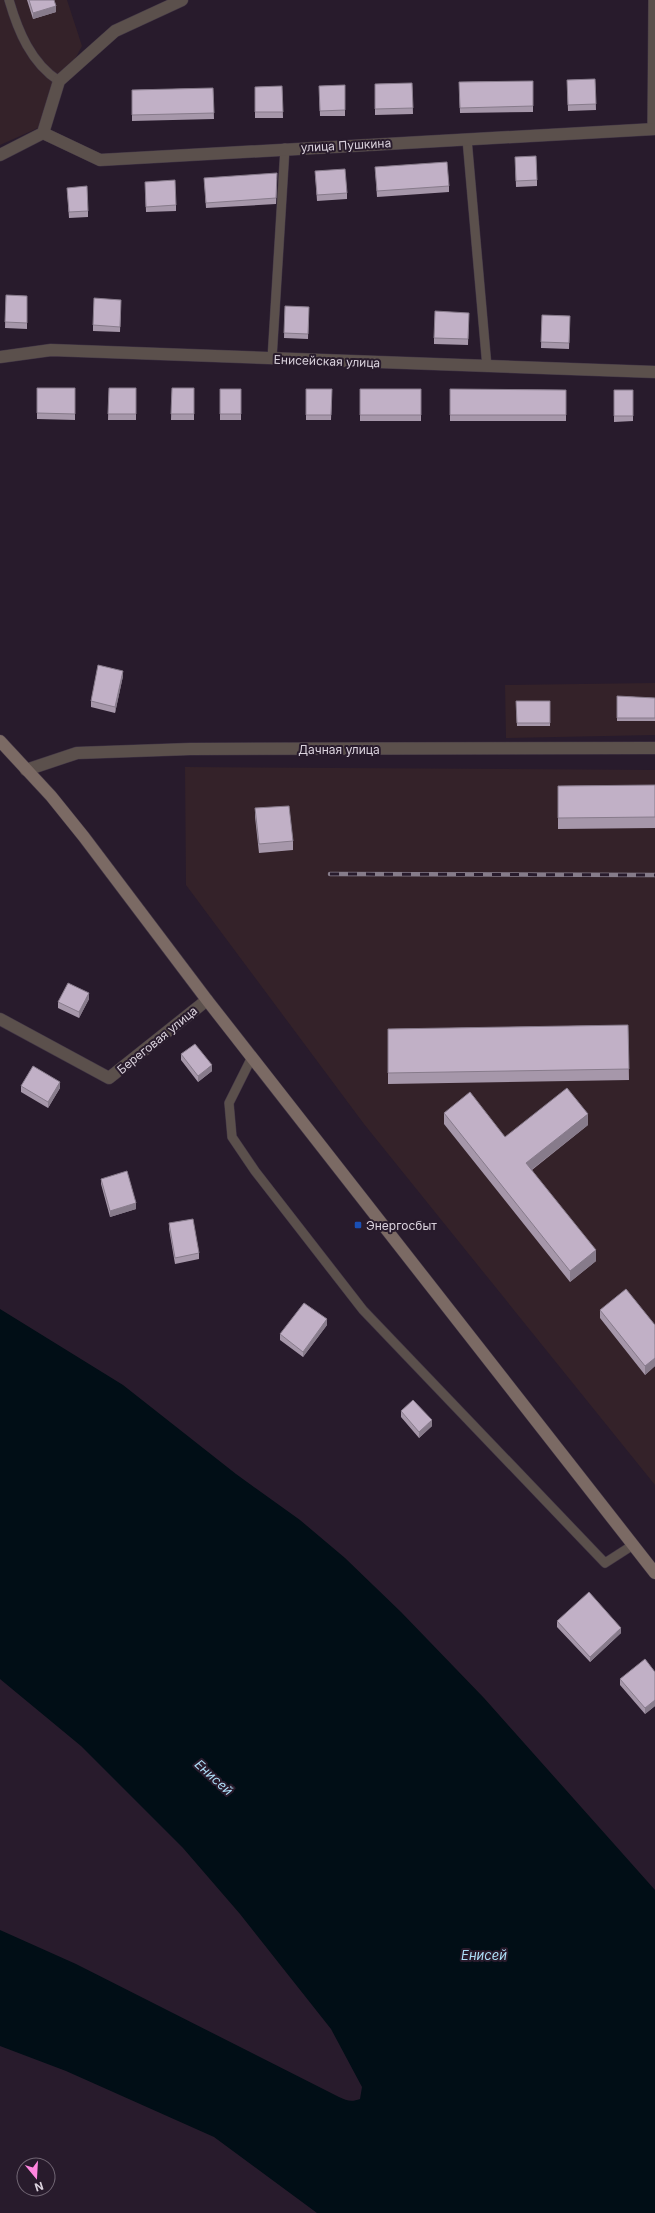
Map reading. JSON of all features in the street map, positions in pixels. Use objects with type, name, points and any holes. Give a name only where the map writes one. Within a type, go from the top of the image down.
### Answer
[{"type":"main road","points":[[0,741],[84,836],[131,896],[207,1000],[655,1573]]},
{"type":"street","points":[[0,155],[43,133],[59,81],[115,31],[182,0]]},
{"type":"street","name":"улица Пушкина","points":[[43,133],[100,160],[285,148],[653,129]]},
{"type":"street","name":"Енисейская улица","points":[[0,357],[51,350],[655,372]]},
{"type":"street","name":"Дачная улица","points":[[26,770],[77,753],[120,751],[655,748]]},
{"type":"street","name":"Береговая улица","points":[[0,1019],[109,1078],[207,1000]]},
{"type":"lane","points":[[9,0],[16,24],[31,53],[46,72],[59,81]]},
{"type":"lane","points":[[653,0],[653,129]]},
{"type":"lane","points":[[467,139],[487,367]]},
{"type":"lane","points":[[272,359],[285,148]]},
{"type":"lane","points":[[252,1058],[229,1103],[232,1137],[254,1170],[359,1304],[605,1564],[633,1545]]},
{"type":"shaded area","points":[[0,0],[67,0],[82,46],[38,128],[0,145]]},
{"type":"shaded area","points":[[655,683],[655,735],[506,738],[505,685]]},
{"type":"shaded area","points":[[185,767],[655,770],[655,1485],[364,1124],[186,885]]},
{"type":"water","name":"Енисей","points":[[0,1309],[123,1385],[236,1474],[300,1520],[345,1558],[401,1612],[484,1698],[655,1890],[655,2213],[317,2213],[214,2137],[66,2071],[0,2046],[0,1930],[76,1964],[342,2098],[352,2101],[360,2099],[362,2087],[331,2029],[240,1914],[183,1848],[81,1746],[0,1679]]},
{"type":"building","points":[[29,0],[54,0],[56,6],[33,13]]},
{"type":"building","points":[[595,79],[596,104],[568,105],[567,80]]},
{"type":"building","points":[[533,81],[533,106],[460,108],[459,82]]},
{"type":"building","points":[[412,83],[413,108],[375,109],[375,84]]},
{"type":"building","points":[[345,85],[345,110],[320,111],[319,86]]},
{"type":"building","points":[[282,86],[283,112],[255,112],[255,87]]},
{"type":"building","points":[[213,88],[214,113],[132,115],[132,90]]},
{"type":"building","points":[[536,156],[537,180],[516,181],[515,157]]},
{"type":"building","points":[[447,162],[449,186],[377,191],[375,167]]},
{"type":"building","points":[[345,169],[347,193],[317,195],[315,171]]},
{"type":"building","points":[[277,173],[276,198],[206,203],[204,178]]},
{"type":"building","points":[[175,180],[176,205],[146,207],[145,182]]},
{"type":"building","points":[[87,186],[88,211],[69,212],[67,188]]},
{"type":"building","points":[[6,295],[27,296],[27,323],[5,322]]},
{"type":"building","points":[[94,298],[121,300],[120,327],[93,325]]},
{"type":"building","points":[[285,306],[309,307],[308,334],[284,333]]},
{"type":"building","points":[[435,311],[469,313],[468,339],[434,338]]},
{"type":"building","points":[[542,315],[570,316],[569,343],[541,342]]},
{"type":"building","points":[[37,388],[75,388],[75,414],[37,413]]},
{"type":"building","points":[[109,388],[136,388],[136,414],[108,414]]},
{"type":"building","points":[[172,388],[194,388],[194,414],[171,414]]},
{"type":"building","points":[[220,389],[241,389],[241,414],[220,414]]},
{"type":"building","points":[[306,389],[332,389],[331,415],[306,415]]},
{"type":"building","points":[[360,389],[421,389],[421,415],[360,415]]},
{"type":"building","points":[[450,389],[566,390],[566,415],[450,415]]},
{"type":"building","points":[[614,390],[633,390],[633,416],[614,416]]},
{"type":"building","points":[[98,665],[123,671],[115,707],[91,701]]},
{"type":"building","points":[[617,696],[655,698],[655,718],[617,718]]},
{"type":"building","points":[[516,701],[550,701],[550,723],[517,723]]},
{"type":"building","points":[[655,785],[655,817],[558,818],[558,786]]},
{"type":"building","points":[[289,806],[293,841],[259,844],[255,808]]},
{"type":"building","points":[[68,983],[89,993],[79,1012],[58,1002]]},
{"type":"building","points":[[628,1025],[629,1069],[388,1073],[388,1029]]},
{"type":"building","points":[[195,1044],[212,1065],[198,1076],[181,1054]]},
{"type":"building","points":[[33,1066],[60,1082],[48,1102],[21,1086]]},
{"type":"building","points":[[567,1088],[588,1114],[526,1163],[596,1250],[570,1271],[444,1113],[470,1092],[505,1137]]},
{"type":"building","points":[[127,1171],[136,1203],[110,1211],[101,1179]]},
{"type":"building","points":[[193,1219],[199,1253],[175,1258],[169,1223]]},
{"type":"building","points":[[626,1289],[655,1325],[655,1358],[645,1366],[600,1310]]},
{"type":"building","points":[[304,1303],[327,1319],[303,1352],[280,1334]]},
{"type":"building","points":[[413,1400],[432,1420],[419,1432],[401,1411]]},
{"type":"building","points":[[589,1592],[621,1628],[590,1657],[557,1621]]},
{"type":"building","points":[[645,1659],[655,1672],[655,1700],[645,1708],[620,1679]]},
{"type":"railway","points":[[330,874],[655,875]]},
{"type":"place","name":"Энергосбыт","points":[[358,1225]]}]
